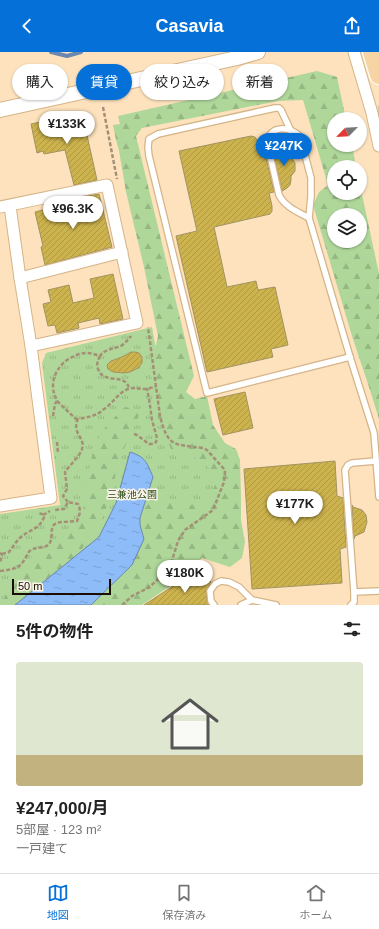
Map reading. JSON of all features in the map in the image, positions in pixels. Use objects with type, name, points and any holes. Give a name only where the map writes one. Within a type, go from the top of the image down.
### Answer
[{"type":"main road","points":[[372,52],[379,76]]},
{"type":"street","points":[[0,110],[236,55],[258,52]]},
{"type":"street","points":[[354,52],[375,112],[379,146]]},
{"type":"street","points":[[0,506],[51,498],[31,346],[20,278],[5,207],[107,185],[136,322],[31,346]]},
{"type":"street","points":[[20,278],[122,252]]},
{"type":"lane","points":[[350,357],[207,393],[149,156],[148,147],[150,139],[158,134],[275,108],[279,108],[281,110],[290,129],[300,136],[311,178],[309,218],[374,433],[379,498]]},
{"type":"lane","points":[[290,129],[273,131],[268,136],[267,142],[281,201],[286,206],[309,218]]},
{"type":"lane","points":[[352,605],[354,602],[354,592],[345,470],[348,465],[352,463],[376,461]]},
{"type":"lane","points":[[214,605],[211,601],[210,591],[215,584],[221,581],[229,582],[239,587],[252,600],[276,605]]},
{"type":"lane","points":[[354,592],[379,591]]},
{"type":"lane","points":[[241,605],[252,600]]},
{"type":"path","points":[[103,107],[118,183]]},
{"type":"path","points":[[122,605],[132,596],[148,588],[168,571],[178,541],[185,530],[213,510],[225,476],[224,469],[207,450],[203,448],[175,444],[167,438],[162,427],[160,416],[146,320]]},
{"type":"path","points":[[130,389],[127,382],[123,380],[106,378],[100,375],[97,368],[100,356],[103,352],[120,346],[127,342],[132,336],[133,333],[131,324]]},
{"type":"path","points":[[77,420],[57,401],[54,394],[54,377],[63,364],[71,358],[87,353],[100,356]]},
{"type":"path","points":[[77,420],[99,413],[123,392],[130,389],[156,387]]},
{"type":"path","points":[[134,434],[150,444],[156,442],[157,438],[152,420],[150,399],[147,388]]},
{"type":"path","points":[[53,422],[55,404],[57,401]]},
{"type":"path","points":[[0,571],[19,567],[29,551],[34,548],[47,546],[50,543],[54,525],[59,522],[71,522],[77,520],[80,514],[78,504],[68,502],[63,496],[67,489],[65,472],[79,454],[83,445],[76,429],[77,420]]},
{"type":"path","points":[[55,437],[58,455]]},
{"type":"path","points":[[35,512],[43,515],[51,511],[64,509],[68,502]]},
{"type":"path","points":[[0,563],[1,553],[9,552],[19,538],[39,526],[43,521],[43,515]]},
{"type":"green space","points":[[317,71],[337,77],[344,112],[327,112],[327,152],[353,152],[355,160],[327,160],[327,182],[303,100],[278,101],[142,128],[136,136],[194,376],[186,392],[195,399],[207,396],[213,425],[225,443],[236,449],[240,460],[241,520],[245,542],[242,558],[230,567],[202,558],[188,568],[176,582],[142,605],[72,605],[132,520],[155,498],[185,505],[202,504],[209,496],[216,483],[215,475],[203,462],[171,449],[158,418],[150,368],[158,336],[144,267],[126,192],[113,125],[120,124],[118,116],[189,100],[224,100],[224,92],[232,90],[232,100],[288,100],[288,78]]},
{"type":"green space","points":[[327,186],[327,200],[363,200],[365,208],[327,208],[327,248],[367,248],[367,218],[379,274],[379,419],[352,336],[313,205],[319,192]]},
{"type":"green space","name":"三兼池公園","points":[[152,327],[168,418],[232,473],[129,605],[0,605],[0,514],[60,505],[42,363],[46,353]]},
{"type":"green space","points":[[125,407],[141,411],[117,464],[113,491],[99,525],[88,539],[68,572],[27,605],[5,605],[4,599],[13,575],[35,554],[59,539],[83,513],[87,479],[94,446],[106,426]]},
{"type":"water","points":[[130,452],[143,458],[153,477],[140,518],[140,525],[144,539],[132,565],[91,605],[15,605],[99,537],[116,503]]},
{"type":"building","points":[[82,113],[97,180],[74,185],[65,150],[44,154],[43,151],[37,153],[31,124]]},
{"type":"building","points":[[251,136],[255,137],[263,150],[264,149],[274,192],[269,193],[272,211],[270,214],[214,227],[227,287],[256,281],[258,290],[275,287],[288,345],[271,349],[273,357],[207,372],[176,236],[197,231],[179,151]]},
{"type":"building","points":[[272,146],[282,148],[295,163],[295,171],[291,176],[290,185],[282,191]]},
{"type":"building","points":[[99,194],[112,247],[45,265],[41,247],[43,246],[35,212],[78,201],[77,198]]},
{"type":"building","points":[[113,274],[123,319],[100,324],[99,318],[78,323],[79,328],[57,333],[55,325],[48,326],[43,304],[51,302],[48,290],[69,285],[73,303],[94,298],[90,279]]},
{"type":"building","points":[[131,352],[139,353],[142,357],[142,363],[138,368],[124,373],[113,372],[108,369],[107,365],[111,361]]},
{"type":"building","points":[[245,392],[253,428],[223,435],[214,399]]},
{"type":"building","points":[[335,461],[337,496],[343,498],[346,547],[340,549],[342,583],[252,589],[244,469]]},
{"type":"building","points":[[352,505],[353,507],[362,510],[366,515],[367,522],[364,532],[355,536],[354,539]]},
{"type":"building","points":[[203,575],[211,582],[206,591],[209,605],[144,605],[184,579],[187,585]]},
{"type":"waterway","points":[[51,52],[67,56],[81,52]]}]
